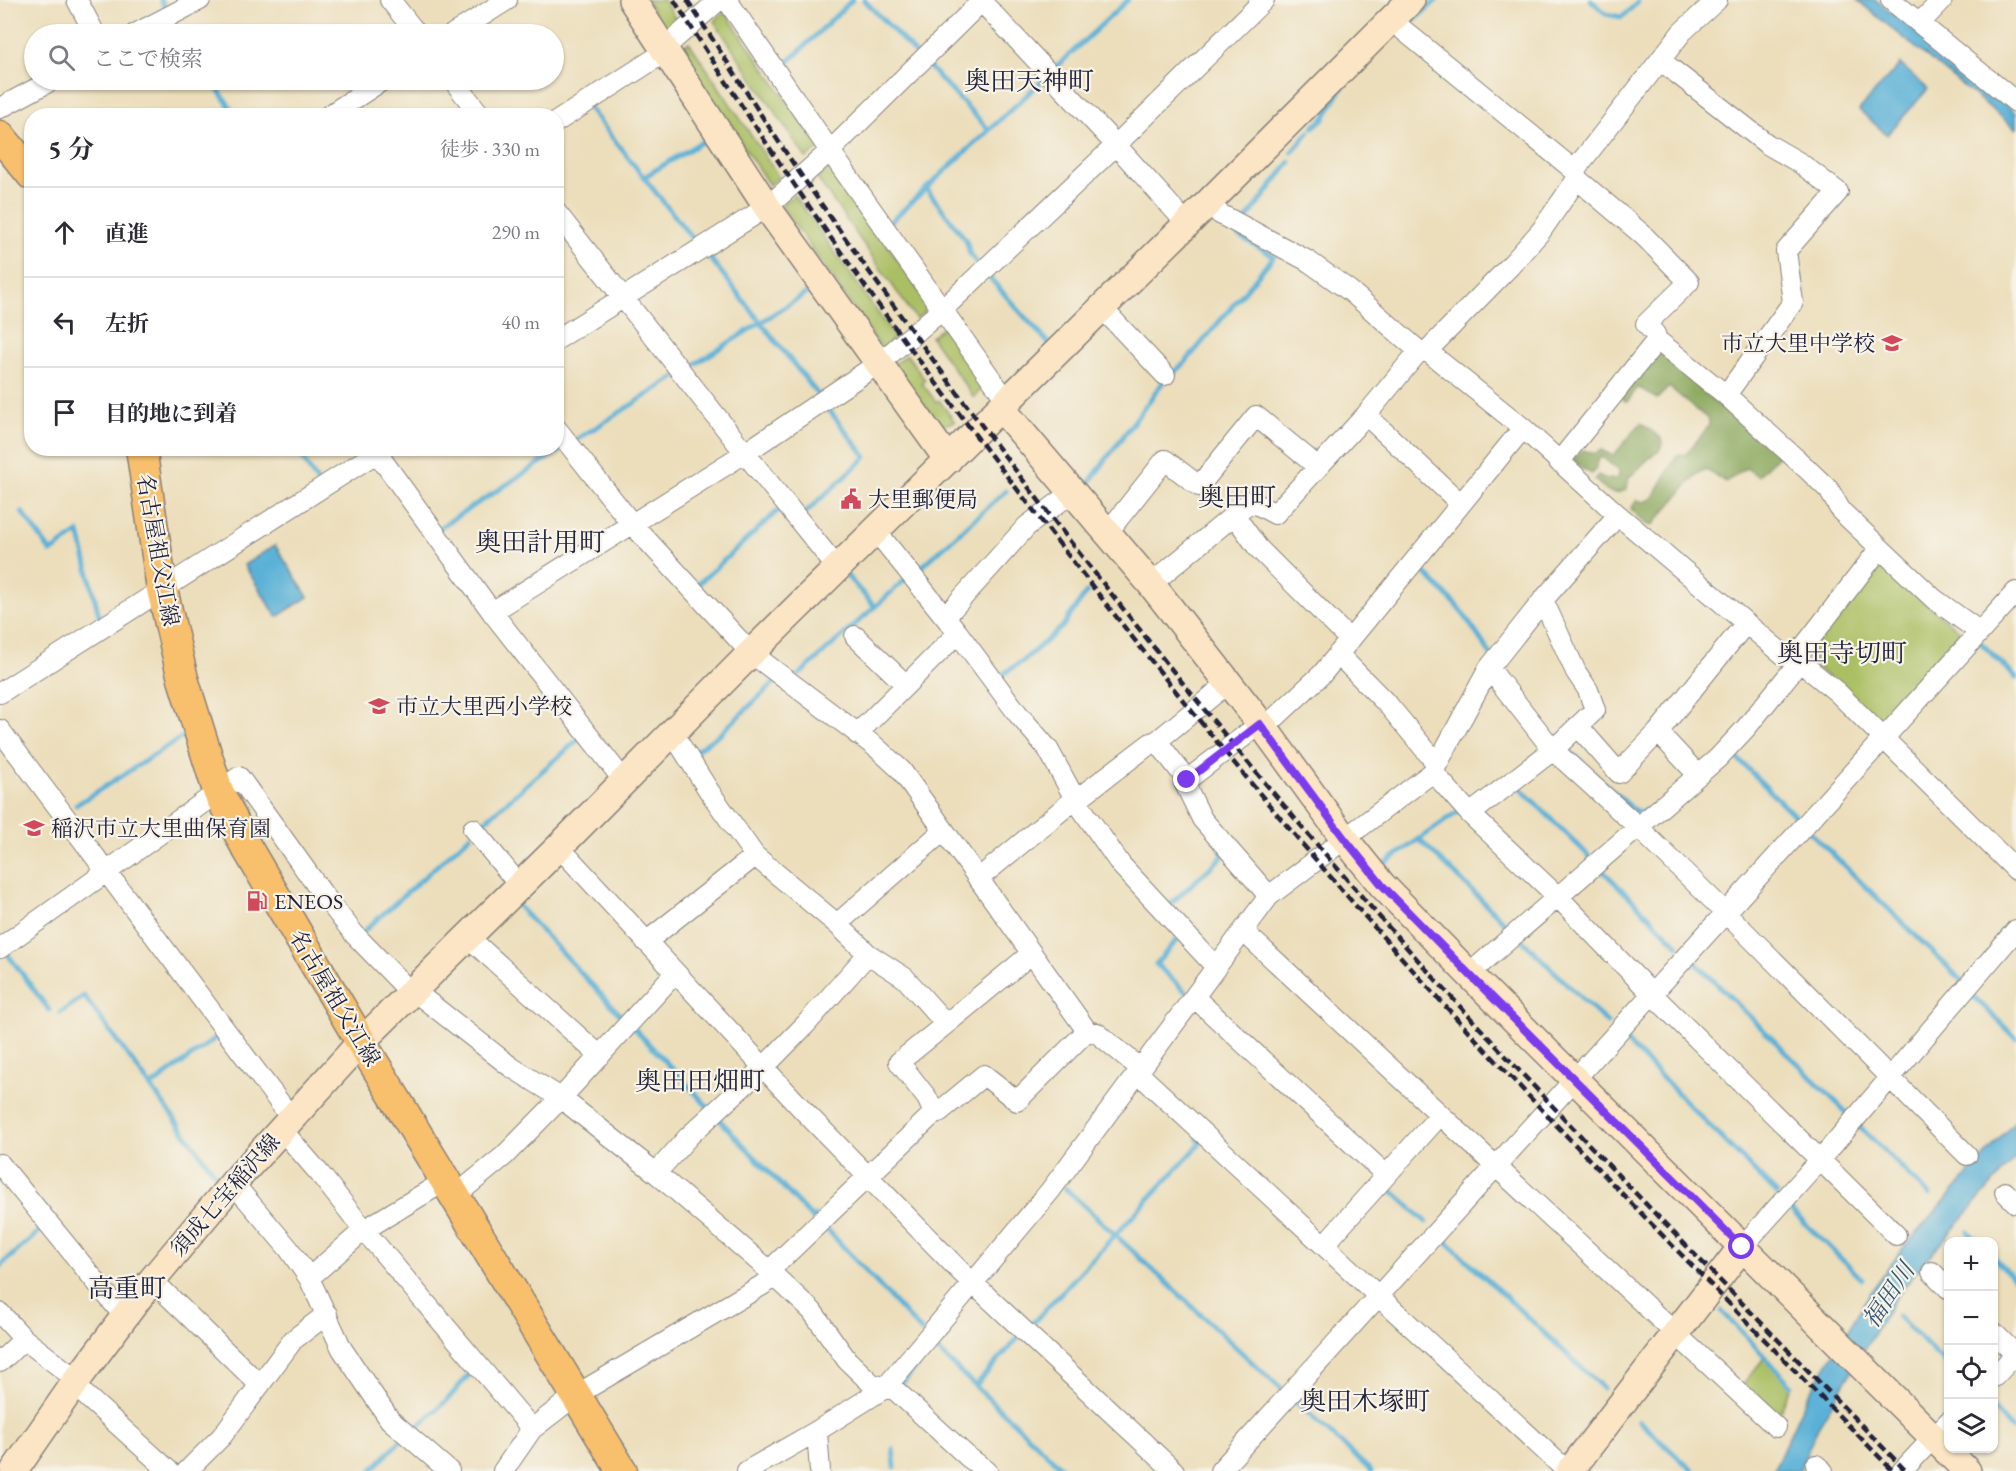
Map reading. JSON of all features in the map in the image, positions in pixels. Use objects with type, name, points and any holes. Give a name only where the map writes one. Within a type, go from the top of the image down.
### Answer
[{"type":"main road","points":[[0,136],[24,165]]},
{"type":"main road","name":"名古屋祖父江線","points":[[142,456],[162,589],[183,679],[219,791],[244,843],[361,1042],[622,1471]]},
{"type":"street","points":[[77,0],[90,24]]},
{"type":"street","points":[[154,24],[200,0]]},
{"type":"street","points":[[390,0],[409,24]]},
{"type":"street","points":[[469,24],[507,0]]},
{"type":"street","points":[[632,0],[767,207],[948,460]]},
{"type":"street","points":[[564,117],[664,50],[719,0]]},
{"type":"street","points":[[727,0],[942,310],[1004,405],[1073,492],[1151,584],[1382,885],[1863,1367],[1941,1430],[1967,1471]]},
{"type":"street","points":[[492,612],[745,453],[879,363],[942,310],[1116,145],[1264,0]]},
{"type":"street","points":[[1151,584],[1251,501],[1275,514],[1423,351],[1504,273],[1541,231],[1576,175],[1660,60],[1682,32],[1717,0]]},
{"type":"street","points":[[1891,0],[2016,102]]},
{"type":"street","points":[[1920,23],[1942,0]]},
{"type":"street","points":[[564,335],[767,207],[830,151],[982,1],[1187,224]]},
{"type":"street","points":[[1400,7],[1576,175],[1643,235],[1689,282],[1646,324],[1657,340],[1726,395],[1806,468],[1829,490],[1841,511],[1934,599],[1980,632]]},
{"type":"street","name":"須成七宝稲沢線","points":[[14,1471],[75,1383],[152,1280],[232,1183],[361,1042],[1209,203],[1400,7]]},
{"type":"street","points":[[1660,60],[1767,144],[1800,163],[1838,192],[1786,251],[1793,302],[1726,395]]},
{"type":"street","points":[[0,108],[33,90]]},
{"type":"street","points":[[340,108],[368,90]]},
{"type":"street","points":[[461,90],[475,108]]},
{"type":"street","points":[[1209,203],[1220,214],[1308,261],[1350,291],[1522,429],[1618,515],[1784,655],[1798,660],[1837,692],[2016,870]]},
{"type":"street","points":[[564,222],[838,568]]},
{"type":"street","points":[[1102,308],[1165,375]]},
{"type":"street","points":[[1559,462],[1657,340]]},
{"type":"street","points":[[1366,415],[1461,504]]},
{"type":"street","points":[[1107,533],[1165,459],[1199,486],[1256,416],[1318,467]]},
{"type":"street","points":[[1269,896],[1202,819],[1184,782],[1262,726],[1322,674],[1522,429]]},
{"type":"street","points":[[564,438],[632,524],[752,653],[877,748],[901,770],[1087,1031],[1097,1033],[1139,1070],[1324,1245],[1569,1471],[1742,1247],[1820,1160],[2016,930]]},
{"type":"street","points":[[0,693],[371,456]]},
{"type":"street","points":[[384,456],[492,612],[624,781]]},
{"type":"street","points":[[945,617],[1028,526],[1073,492]]},
{"type":"street","points":[[747,1471],[817,1431],[885,1388],[1050,1191],[1269,896],[1435,768],[1488,668],[1618,515]]},
{"type":"street","points":[[1235,516],[1258,548],[1344,647],[1470,814],[1557,897],[1896,1235]]},
{"type":"street","points":[[876,531],[958,633],[1018,714],[1048,749],[1076,800],[1121,865],[1216,967]]},
{"type":"street","points":[[1469,974],[1698,775],[1746,729],[1880,548]]},
{"type":"street","points":[[1220,1471],[2016,592]]},
{"type":"street","points":[[1470,814],[1553,750],[1594,710],[1588,690],[1576,672],[1544,600]]},
{"type":"street","points":[[1578,726],[1619,773],[1658,732],[1746,623]]},
{"type":"street","points":[[857,734],[958,633]]},
{"type":"street","points":[[855,636],[906,685]]},
{"type":"street","points":[[1488,668],[1553,750],[1637,826],[1725,912],[1967,1155]]},
{"type":"street","points":[[978,879],[1076,800],[1151,743],[1157,741],[1227,682]]},
{"type":"street","points":[[0,730],[106,872],[287,1124],[320,1174],[364,1230],[532,1429]]},
{"type":"street","points":[[672,732],[709,791],[755,856],[837,924],[868,954],[905,978],[946,1024]]},
{"type":"street","points":[[1658,732],[1698,775]]},
{"type":"street","points":[[1157,741],[1187,780]]},
{"type":"street","points":[[0,948],[239,777],[355,935],[413,992],[511,1067],[561,1098],[656,1173],[773,1274],[812,1311],[847,1360],[872,1384],[895,1390],[969,1464],[987,1471]]},
{"type":"street","points":[[473,829],[520,886]]},
{"type":"street","points":[[837,924],[944,831]]},
{"type":"street","points":[[560,847],[646,942],[868,1177],[974,1284],[1174,1471]]},
{"type":"street","points":[[646,942],[755,856]]},
{"type":"street","points":[[1243,931],[1776,1427]]},
{"type":"street","points":[[468,937],[600,1056]]},
{"type":"street","points":[[656,1173],[689,1136],[764,1067],[835,993],[868,954]]},
{"type":"street","points":[[934,1113],[927,1098],[898,1062],[1031,954]]},
{"type":"street","points":[[309,1278],[364,1230],[450,1189],[504,1156],[561,1098],[675,973]]},
{"type":"street","points":[[1190,1002],[1382,1180]]},
{"type":"street","points":[[502,1471],[532,1429],[576,1395],[773,1274],[934,1113],[939,1112],[984,1075],[1017,1101],[1087,1031]]},
{"type":"street","points":[[1324,1245],[1440,1115]]},
{"type":"street","points":[[0,1164],[124,1316]]},
{"type":"street","points":[[232,1183],[289,1249],[309,1278],[342,1349],[390,1420],[447,1470]]},
{"type":"street","points":[[1932,1272],[1944,1284]]},
{"type":"street","points":[[152,1280],[260,1385]]},
{"type":"street","points":[[0,1313],[24,1339],[169,1471]]},
{"type":"street","points":[[187,1471],[222,1436],[293,1340],[327,1314]]},
{"type":"street","points":[[1998,1337],[2016,1355],[1998,1373]]},
{"type":"street","points":[[0,1362],[24,1339]]},
{"type":"street","points":[[1902,1471],[1941,1430]]},
{"type":"street","points":[[817,1431],[820,1471]]},
{"type":"green space","points":[[646,0],[664,0],[678,23],[664,28]]},
{"type":"green space","points":[[725,12],[820,148],[806,158],[714,21]]},
{"type":"green space","points":[[689,42],[779,177],[769,185],[679,50]]},
{"type":"green space","points":[[833,166],[876,229],[873,231],[878,238],[881,236],[930,307],[916,319],[817,178]]},
{"type":"green space","points":[[794,195],[895,337],[882,349],[781,205]]},
{"type":"green space","points":[[943,327],[984,385],[974,398],[931,337]]},
{"type":"green space","points":[[1660,353],[1737,422],[1740,419],[1779,454],[1758,476],[1746,468],[1726,482],[1705,469],[1696,475],[1652,526],[1631,509],[1637,500],[1645,502],[1653,498],[1677,455],[1685,455],[1709,426],[1709,420],[1669,387],[1657,399],[1638,387],[1628,401],[1621,397],[1655,354]]},
{"type":"green space","points":[[907,355],[925,380],[922,383],[936,402],[939,400],[955,422],[939,426],[894,364]]},
{"type":"green space","points":[[1641,423],[1663,442],[1659,451],[1629,477],[1627,489],[1622,492],[1610,492],[1595,480],[1598,475],[1607,479],[1616,479],[1619,476],[1619,471],[1602,457],[1597,460],[1592,474],[1573,460],[1584,450],[1595,453],[1601,450],[1613,456]]},
{"type":"green space","points":[[1884,564],[1960,631],[1878,723],[1810,661],[1806,652],[1874,565],[1879,569]]},
{"type":"green space","points":[[1764,1358],[1791,1387],[1777,1418],[1741,1387]]},
{"type":"water","points":[[1857,0],[1876,0],[2016,113],[2016,129]]},
{"type":"water","points":[[1900,64],[1928,89],[1887,135],[1859,110]]},
{"type":"water","points":[[275,545],[308,597],[277,617],[244,565]]},
{"type":"water","name":"福田川","points":[[2016,1120],[2016,1157],[1947,1237],[1944,1237],[1893,1302],[1818,1427],[1799,1471],[1773,1471],[1805,1401],[1872,1290],[1904,1247]]},
{"type":"waterway","points":[[161,0],[166,10]]},
{"type":"waterway","points":[[781,69],[852,0]]},
{"type":"waterway","points":[[864,0],[918,56]]},
{"type":"waterway","points":[[1055,68],[1128,0]]},
{"type":"waterway","points":[[1410,24],[1437,0]]},
{"type":"waterway","points":[[1591,0],[1606,14],[1622,17],[1638,2]]},
{"type":"waterway","points":[[928,66],[989,130]]},
{"type":"waterway","points":[[890,222],[1043,80]]},
{"type":"waterway","points":[[1313,127],[1324,118],[1344,85]]},
{"type":"waterway","points":[[219,90],[231,108]]},
{"type":"waterway","points":[[589,108],[695,242]]},
{"type":"waterway","points":[[1292,152],[1309,132]]},
{"type":"waterway","points":[[644,177],[708,138]]},
{"type":"waterway","points":[[1246,220],[1290,162]]},
{"type":"waterway","points":[[926,188],[966,240],[970,254],[980,267]]},
{"type":"waterway","points":[[1088,484],[1163,382],[1184,364],[1274,256],[1238,235]]},
{"type":"waterway","points":[[706,253],[819,396]]},
{"type":"waterway","points":[[988,276],[1051,346]]},
{"type":"waterway","points":[[689,368],[813,289]]},
{"type":"waterway","points":[[576,440],[677,376]]},
{"type":"waterway","points":[[805,513],[866,457],[829,410]]},
{"type":"waterway","points":[[301,456],[318,483]]},
{"type":"waterway","points":[[442,526],[551,456]]},
{"type":"waterway","points":[[918,572],[1006,491]]},
{"type":"waterway","points":[[698,584],[782,507]]},
{"type":"waterway","points":[[22,512],[51,552],[79,532],[100,620]]},
{"type":"waterway","points":[[1418,566],[1460,609],[1491,655]]},
{"type":"waterway","points":[[847,576],[875,607]]},
{"type":"waterway","points":[[799,675],[907,578]]},
{"type":"waterway","points":[[1000,676],[1024,660],[1062,627],[1087,592]]},
{"type":"waterway","points":[[1980,642],[2016,678]]},
{"type":"waterway","points":[[694,752],[721,733],[777,680]]},
{"type":"waterway","points":[[76,805],[187,734]]},
{"type":"waterway","points":[[479,826],[580,738]]},
{"type":"waterway","points":[[1565,747],[1635,811],[1646,810]]},
{"type":"waterway","points":[[1730,753],[1795,816]]},
{"type":"waterway","points":[[1517,785],[1592,859]]},
{"type":"waterway","points":[[1384,864],[1459,811]]},
{"type":"waterway","points":[[1809,831],[1963,982]]},
{"type":"waterway","points":[[364,931],[471,835]]},
{"type":"waterway","points":[[1419,839],[1511,929]]},
{"type":"waterway","points":[[1167,907],[1224,855],[1221,852]]},
{"type":"waterway","points":[[1599,867],[1678,945]]},
{"type":"waterway","points":[[517,905],[626,1021]]},
{"type":"waterway","points":[[1178,933],[1178,939],[1156,964],[1187,993]]},
{"type":"waterway","points":[[1519,937],[1607,1023]]},
{"type":"waterway","points":[[6,952],[49,1010]]},
{"type":"waterway","points":[[1694,961],[1849,1115]]},
{"type":"waterway","points":[[1972,995],[2016,1038]]},
{"type":"waterway","points":[[60,1013],[84,996],[221,1182]]},
{"type":"waterway","points":[[634,1028],[710,1109]]},
{"type":"waterway","points":[[150,1087],[220,1035]]},
{"type":"waterway","points":[[1623,1038],[1777,1194]]},
{"type":"waterway","points":[[718,1118],[813,1219],[815,1216]]},
{"type":"waterway","points":[[1858,1125],[1929,1195]]},
{"type":"waterway","points":[[1030,1326],[1201,1143],[1197,1139]]},
{"type":"waterway","points":[[1385,1184],[1426,1222]]},
{"type":"waterway","points":[[1065,1188],[1281,1389]]},
{"type":"waterway","points":[[1790,1209],[1862,1279]]},
{"type":"waterway","points":[[822,1229],[825,1227],[922,1332]]},
{"type":"waterway","points":[[0,1266],[42,1229]]},
{"type":"waterway","points":[[1968,1232],[1972,1237]]},
{"type":"waterway","points":[[1442,1237],[1603,1388]]},
{"type":"waterway","points":[[1998,1262],[2016,1280]]},
{"type":"waterway","points":[[1722,1311],[1791,1385]]},
{"type":"waterway","name":"福田川","points":[[1898,1316],[1944,1362]]},
{"type":"waterway","points":[[975,1386],[1018,1338]]},
{"type":"waterway","points":[[902,1384],[933,1346],[1065,1471]]},
{"type":"waterway","points":[[412,1432],[447,1400],[473,1370]]},
{"type":"waterway","points":[[1294,1400],[1371,1471]]},
{"type":"waterway","points":[[1998,1414],[2016,1433]]},
{"type":"waterway","points":[[1639,1421],[1693,1471]]},
{"type":"waterway","points":[[371,1471],[401,1440]]},
{"type":"waterway","points":[[893,1449],[895,1467]]},
{"type":"railway","points":[[674,0],[800,193],[914,354],[1074,562],[1236,765],[1319,864],[1491,1056],[1893,1471]]},
{"type":"railway","points":[[687,0],[792,162],[941,371],[1079,553],[1222,731],[1370,906],[1500,1050],[1634,1192],[1906,1471]]},
{"type":"place","name":"市立大里中学校","points":[[1892,343]]},
{"type":"place","name":"大里郵便局","points":[[851,499]]},
{"type":"place","name":"市立大里西小学校","points":[[379,706]]},
{"type":"place","name":"稲沢市立大里曲保育園","points":[[34,828]]},
{"type":"place","name":"ENEOS","points":[[257,901]]},
{"type":"district","name":"奥田天神町","points":[[1029,81]]},
{"type":"district","name":"奥田町","points":[[1237,497]]},
{"type":"district","name":"奥田計用町","points":[[540,542]]},
{"type":"district","name":"奥田寺切町","points":[[1842,653]]},
{"type":"district","name":"奥田田畑町","points":[[700,1081]]},
{"type":"district","name":"高重町","points":[[127,1288]]},
{"type":"district","name":"奥田木塚町","points":[[1365,1401]]},
{"type":"route","points":[[1187,780],[1260,724],[1344,838],[1382,885],[1742,1247]]}]
